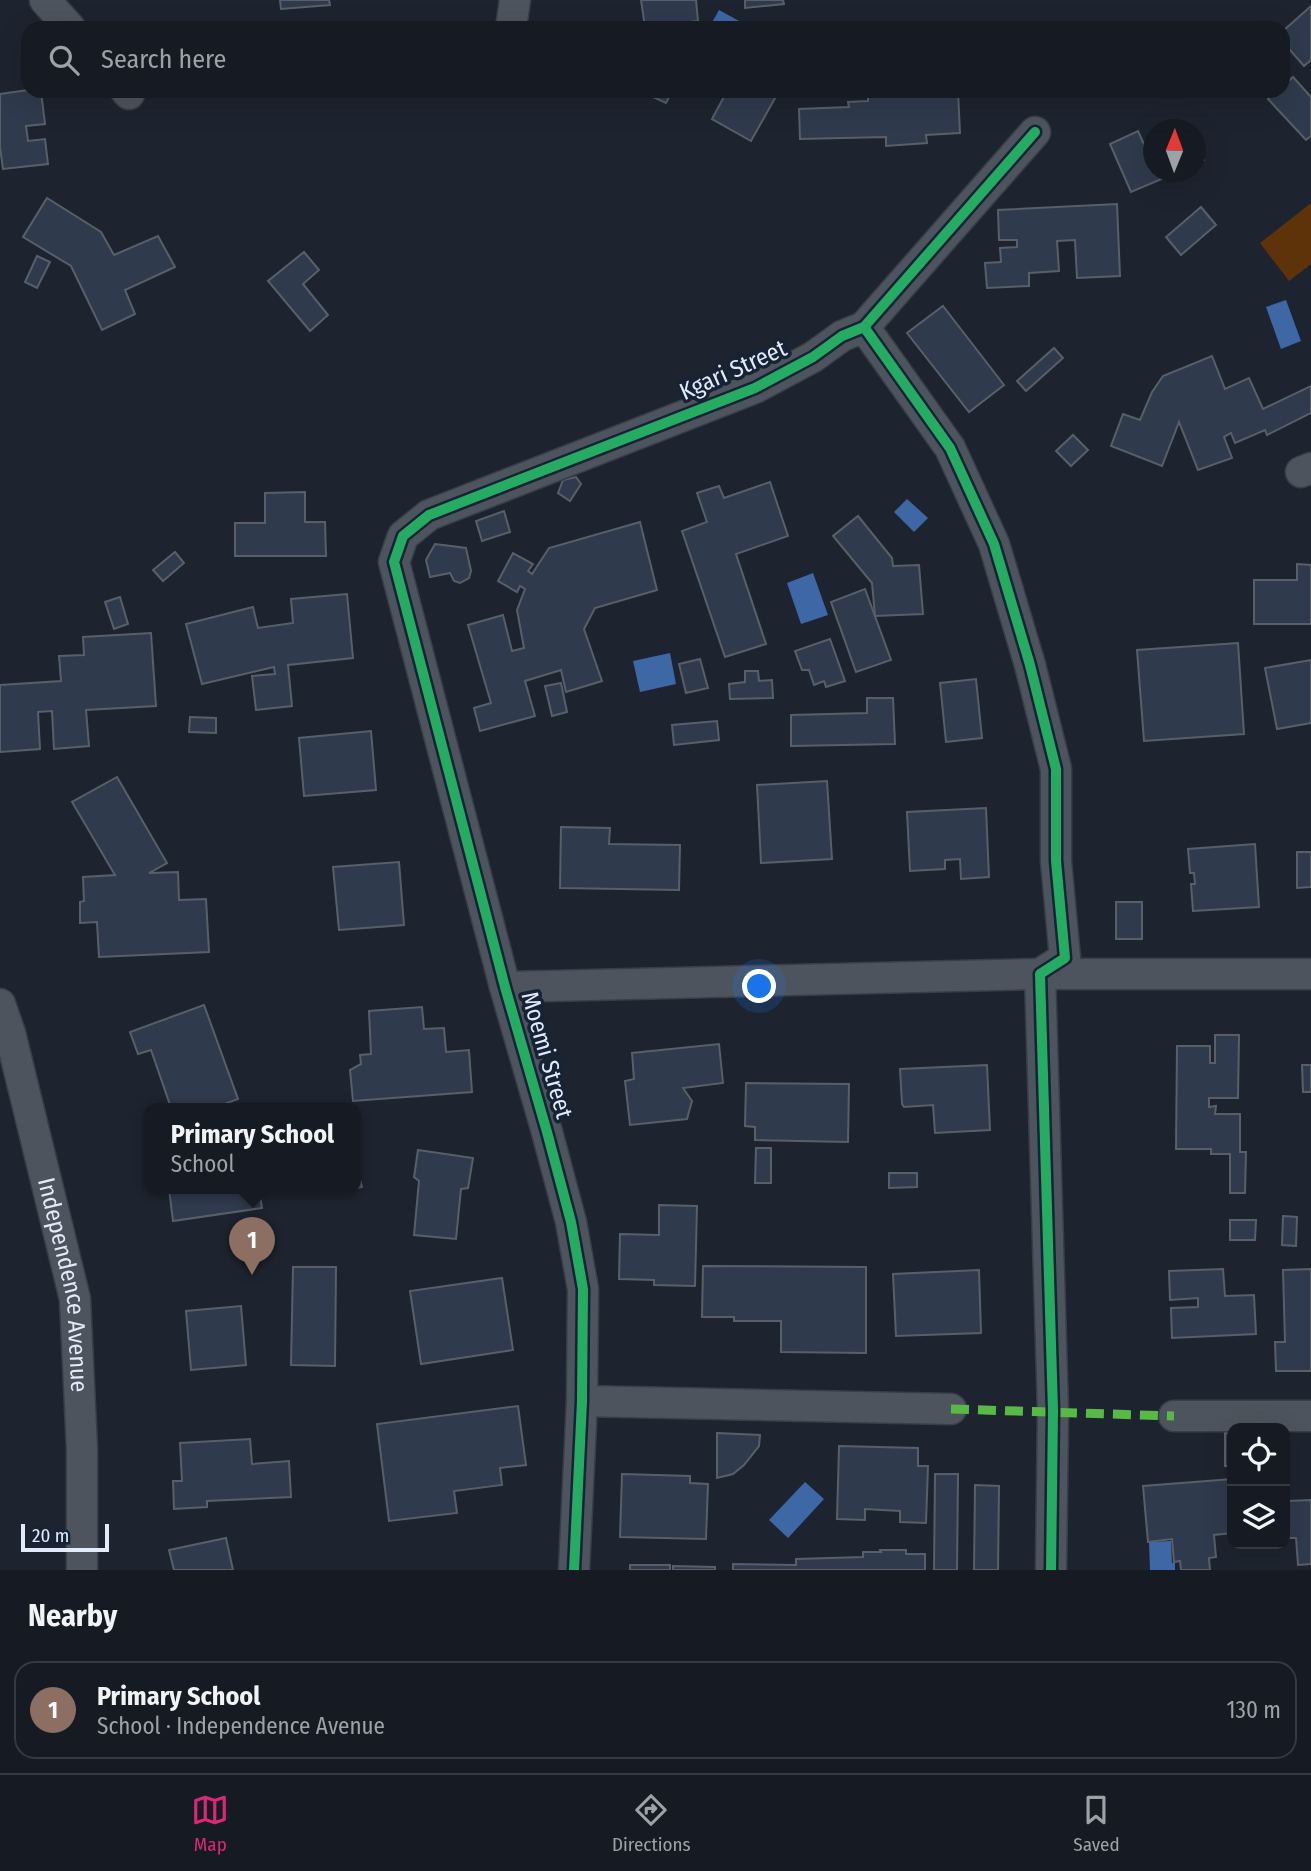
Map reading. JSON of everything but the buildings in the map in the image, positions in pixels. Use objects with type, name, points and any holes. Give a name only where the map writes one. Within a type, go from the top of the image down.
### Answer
[{"type":"street","points":[[45,0],[64,21]]},
{"type":"street","points":[[512,21],[515,0]]},
{"type":"street","name":"Kgari Street","points":[[394,562],[403,536],[429,515],[755,388],[813,357],[842,336],[864,327],[1035,132]]},
{"type":"street","points":[[864,327],[950,448],[994,544],[1030,665],[1056,769],[1056,862],[1065,958],[1040,974]]},
{"type":"street","name":"Moemi Street","points":[[394,562],[505,987],[571,1222],[583,1289],[582,1401],[574,1570]]},
{"type":"street","points":[[1040,974],[1053,1411],[1051,1570]]},
{"type":"street","points":[[505,987],[1040,974],[1311,974]]},
{"type":"street","name":"Independence Avenue","points":[[0,1004],[10,1033],[75,1299],[82,1449],[82,1570]]},
{"type":"street","points":[[582,1401],[951,1409]]},
{"type":"street","points":[[1174,1416],[1311,1416]]},
{"type":"shaded area","points":[[1311,203],[1311,264],[1289,281],[1260,243]]},
{"type":"water","points":[[719,10],[739,21],[713,21]]},
{"type":"water","points":[[1286,300],[1301,341],[1281,349],[1266,307]]},
{"type":"water","points":[[907,499],[928,518],[914,532],[894,512]]},
{"type":"water","points":[[813,573],[828,615],[801,624],[787,583]]},
{"type":"water","points":[[670,653],[676,684],[640,692],[633,661]]},
{"type":"water","points":[[805,1482],[824,1499],[788,1538],[769,1520]]},
{"type":"water","points":[[1171,1541],[1175,1570],[1150,1570],[1149,1542]]},
{"type":"marked path","points":[[951,1409],[1174,1416]]},
{"type":"cycle path","points":[[574,1570],[582,1401],[583,1289],[571,1222],[505,987],[394,562],[403,536],[429,515],[755,388],[813,357],[842,336],[864,327],[1035,132]]},
{"type":"cycle path","points":[[864,327],[950,448],[994,544],[1030,665],[1056,769],[1056,861],[1065,958],[1040,974],[1053,1411],[1051,1570]]},
{"type":"place","name":"Primary School","points":[[252,1275]]}]
